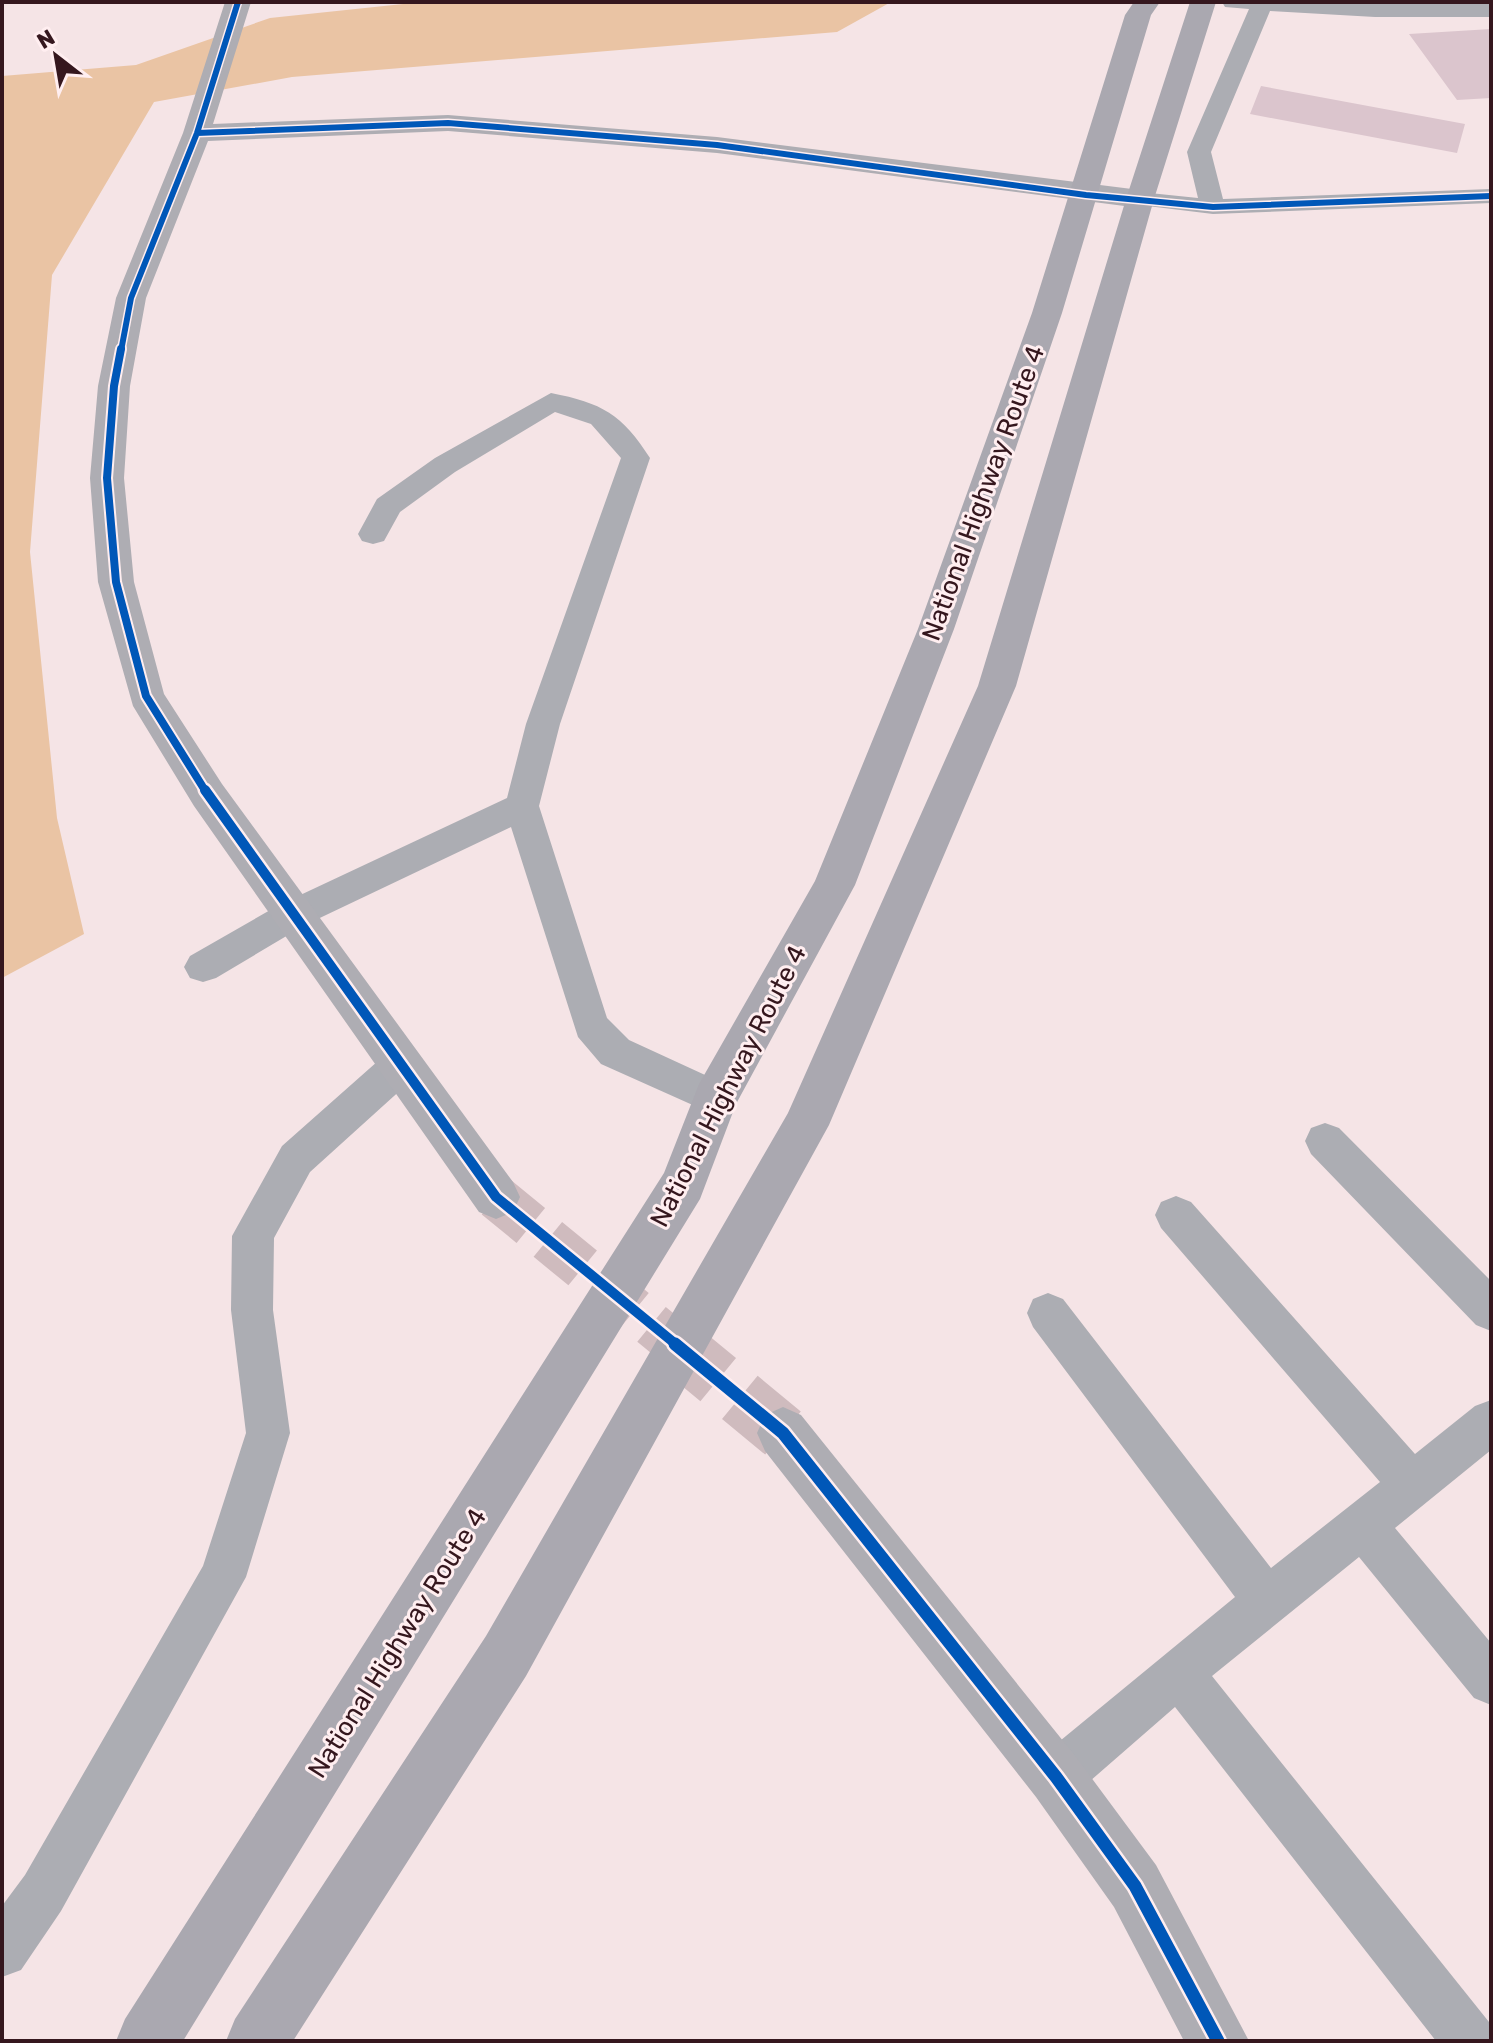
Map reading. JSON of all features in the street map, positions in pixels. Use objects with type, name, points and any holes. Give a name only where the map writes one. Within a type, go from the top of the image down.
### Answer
[{"type":"highway","name":"National Highway Route 4","points":[[147,2041],[683,1184],[715,1098],[834,885],[936,629],[1086,195],[1138,15],[1147,2]]},
{"type":"highway","points":[[257,2041],[506,1656],[806,1125],[997,686],[1140,199],[1203,2]]},
{"type":"street","points":[[238,2],[197,133],[131,298],[114,386],[107,478],[116,582],[146,696],[208,795],[496,1197]]},
{"type":"street","points":[[1233,2],[1261,6],[1491,10]]},
{"type":"street","points":[[1213,207],[1199,152],[1261,6]]},
{"type":"street","points":[[197,133],[448,123],[717,145],[1086,195],[1213,207],[1491,196]]},
{"type":"street","points":[[373,534],[388,506],[445,465],[551,402],[588,409],[598,415],[617,428],[636,458],[543,724],[522,806],[591,1026],[615,1052],[715,1098]]},
{"type":"street","points":[[203,967],[292,915],[522,806]]},
{"type":"street","points":[[2,1951],[43,1893],[223,1577],[268,1433],[252,1310],[253,1236],[296,1159],[401,1065]]},
{"type":"street","points":[[1325,1141],[1491,1311]]},
{"type":"street","points":[[1176,1215],[1413,1485]]},
{"type":"street","points":[[1048,1313],[1267,1601]]},
{"type":"street","points":[[1056,1777],[1178,1672],[1491,1422]]},
{"type":"street","points":[[783,1433],[1056,1777],[1135,1886],[1218,2041]]},
{"type":"street","points":[[1362,1525],[1485,1661]]},
{"type":"street","points":[[1178,1672],[1470,2041]]},
{"type":"shaded area","points":[[422,2],[891,2],[837,32],[292,77],[154,102],[52,275],[30,552],[57,818],[84,934],[2,978],[2,76],[136,65],[270,18]]},
{"type":"building","points":[[1491,29],[1491,98],[1457,100],[1409,34]]},
{"type":"building","points":[[1261,86],[1465,124],[1457,153],[1250,114]]},
{"type":"tunnel","points":[[496,1197],[678,1346]]},
{"type":"tunnel","points":[[675,1344],[783,1433]]},
{"type":"cycle path","points":[[238,2],[197,133],[131,298],[114,386],[107,478],[116,582],[146,696],[208,795],[496,1197],[783,1433],[1056,1777],[1135,1886],[1218,2041]]},
{"type":"cycle path","points":[[197,133],[448,123],[717,145],[1086,195],[1213,207],[1491,196]]}]
